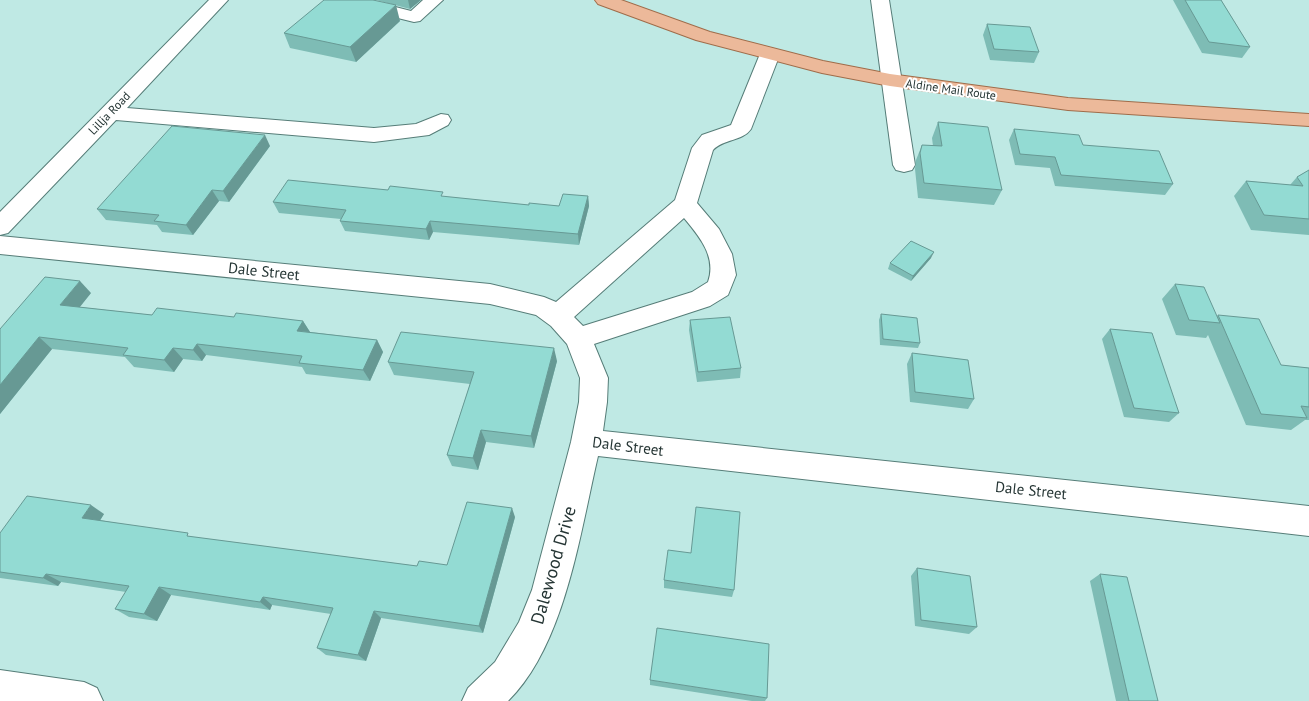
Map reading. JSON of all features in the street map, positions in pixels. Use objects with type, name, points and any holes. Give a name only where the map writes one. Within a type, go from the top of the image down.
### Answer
[{"type":"main road","name":"Aldine Mail Route","points":[[604,0],[704,36],[822,67],[890,80],[1068,104],[1309,120]]},
{"type":"street","name":"Lillja Road","points":[[0,227],[219,0]]},
{"type":"street","points":[[346,0],[414,17],[434,0]]},
{"type":"street","points":[[880,0],[890,80],[904,165]]},
{"type":"street","points":[[557,317],[685,204],[703,148],[710,140],[740,129],[770,54]]},
{"type":"street","points":[[110,113],[374,135],[421,130],[441,120]]},
{"type":"street","points":[[578,338],[701,299],[719,288],[723,273],[722,259],[715,242],[685,204]]},
{"type":"street","name":"Dale Street","points":[[0,245],[490,294],[544,307],[578,338],[594,378],[593,402],[586,442],[1309,520]]},
{"type":"street","name":"Dalewood Drive","points":[[481,701],[508,675],[533,633],[549,590],[586,442]]},
{"type":"street","points":[[0,689],[84,701]]},
{"type":"building","points":[[324,0],[373,0],[396,5],[350,47],[284,33]]},
{"type":"building","points":[[1185,0],[1221,0],[1250,47],[1209,42]]},
{"type":"building","points":[[987,24],[1030,27],[1039,52],[994,49]]},
{"type":"building","points":[[938,122],[988,127],[1002,190],[924,183],[920,153],[922,145],[942,146]]},
{"type":"building","points":[[172,126],[265,135],[223,191],[212,190],[186,225],[154,221],[159,215],[97,209]]},
{"type":"building","points":[[1014,129],[1079,135],[1083,145],[1159,151],[1173,184],[1061,175],[1055,157],[1020,154]]},
{"type":"building","points":[[1309,170],[1309,219],[1264,215],[1246,181],[1303,186],[1297,177]]},
{"type":"building","points":[[288,180],[388,190],[390,186],[443,192],[441,196],[529,205],[529,203],[559,206],[563,194],[588,196],[578,234],[430,221],[426,229],[340,221],[346,210],[273,202]]},
{"type":"building","points":[[911,241],[934,252],[913,276],[890,263]]},
{"type":"building","points":[[45,277],[80,281],[60,305],[152,315],[157,308],[234,317],[236,313],[303,321],[297,331],[377,340],[363,370],[299,363],[302,356],[197,344],[193,350],[173,348],[164,360],[123,355],[128,348],[39,337],[0,385],[0,329]]},
{"type":"building","points":[[1175,284],[1204,287],[1220,323],[1189,320]]},
{"type":"building","points":[[881,314],[917,318],[920,343],[883,339]]},
{"type":"building","points":[[1218,315],[1259,319],[1281,365],[1309,368],[1309,407],[1301,406],[1307,418],[1261,414]]},
{"type":"building","points":[[730,317],[741,368],[698,372],[690,320]]},
{"type":"building","points":[[1110,329],[1152,333],[1179,413],[1134,408]]},
{"type":"building","points":[[401,332],[554,348],[531,436],[481,430],[473,458],[447,455],[474,372],[388,362]]},
{"type":"building","points":[[912,353],[968,360],[974,399],[915,392]]},
{"type":"building","points":[[27,496],[91,505],[82,518],[188,533],[187,536],[417,566],[419,561],[447,565],[467,502],[512,508],[479,626],[374,611],[358,655],[317,648],[333,608],[263,597],[260,602],[159,587],[144,614],[115,609],[129,586],[46,574],[43,578],[0,572],[0,533]]},
{"type":"building","points":[[696,507],[740,512],[734,590],[664,580],[668,550],[691,553]]},
{"type":"building","points":[[917,568],[970,576],[977,627],[921,620]]},
{"type":"building","points":[[1100,574],[1127,577],[1158,701],[1129,701]]},
{"type":"building","points":[[657,628],[769,644],[767,698],[650,680]]}]
